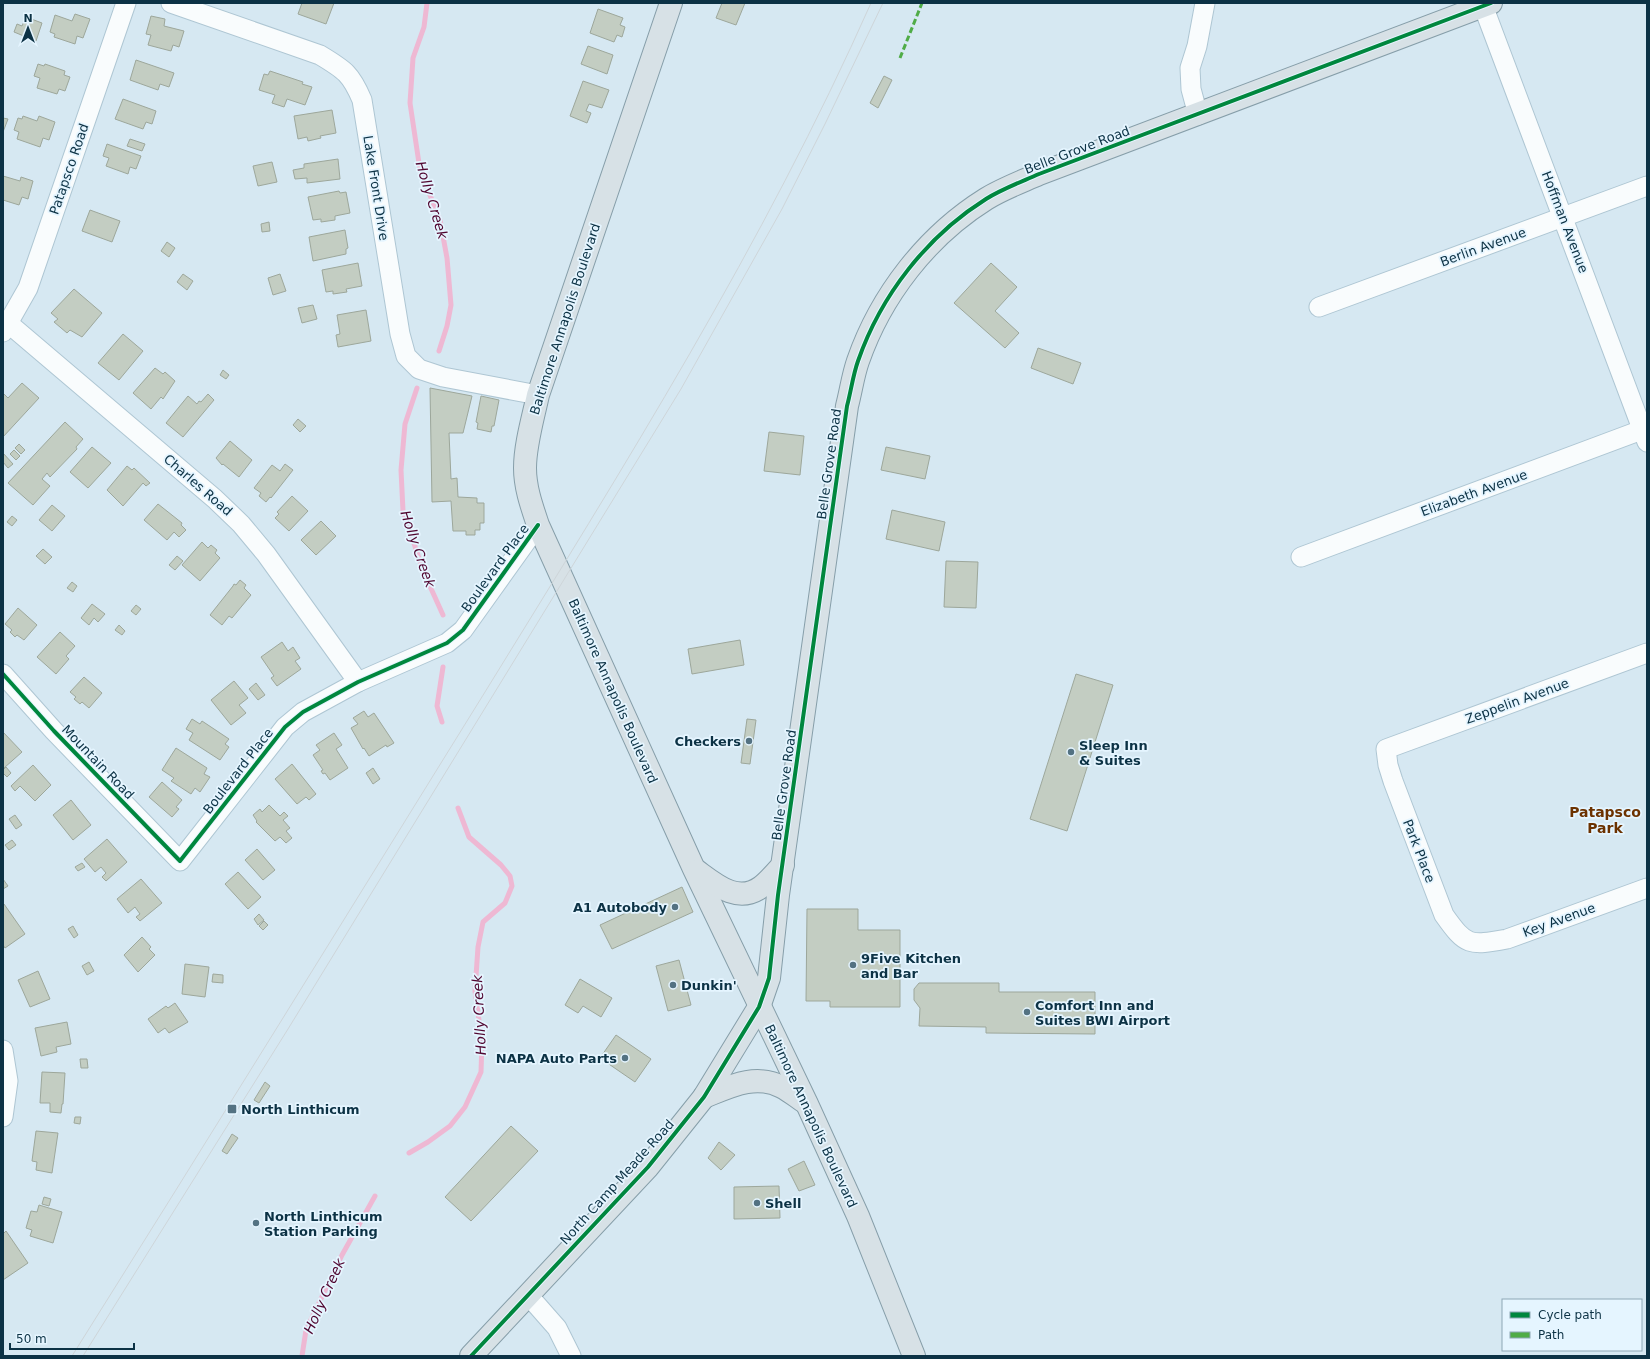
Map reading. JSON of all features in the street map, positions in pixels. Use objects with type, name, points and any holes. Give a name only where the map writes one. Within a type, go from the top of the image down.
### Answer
[{"type":"main road","name":"Baltimore Annapolis Boulevard","points":[[671,3],[538,395],[530,430],[525,468],[529,500],[538,525],[694,869],[759,1007],[807,1104],[858,1216],[914,1356]]},
{"type":"main road","name":"Belle Grove Road","points":[[759,1007],[769,978],[778,895],[847,406],[858,361],[874,324],[895,286],[916,258],[950,225],[987,198],[1039,174],[1486,4]]},
{"type":"main road","points":[[694,869],[721,889],[735,894],[747,894],[760,888],[783,865]]},
{"type":"main road","name":"North Camp Meade Road","points":[[471,1356],[648,1167],[704,1097],[759,1007]]},
{"type":"main road","points":[[704,1097],[749,1080],[766,1081],[782,1087],[807,1104]]},
{"type":"street","name":"Patapsco Road","points":[[5,325],[28,288],[126,3]]},
{"type":"street","name":"Lake Front Drive","points":[[170,3],[320,55],[340,66],[354,80],[362,100],[400,334],[406,356],[419,369],[443,377],[538,395]]},
{"type":"street","points":[[1198,114],[1191,89],[1190,68],[1198,46],[1206,3]]},
{"type":"street","name":"Hoffman Avenue","points":[[1486,4],[1563,217],[1646,433]]},
{"type":"street","name":"Berlin Avenue","points":[[1319,307],[1647,186]]},
{"type":"street","name":"Charles Road","points":[[5,325],[215,499],[241,524],[266,554],[358,682]]},
{"type":"street","name":"Elizabeth Avenue","points":[[1301,557],[1646,433]]},
{"type":"street","name":"Boulevard Place","points":[[180,862],[285,727],[303,712],[358,682],[446,644],[463,630],[538,525]]},
{"type":"street","name":"Zeppelin Avenue","points":[[1386,749],[1647,653]]},
{"type":"street","name":"Mountain Road","points":[[3,674],[54,731],[180,862]]},
{"type":"street","name":"Park Place","points":[[1386,749],[1388,765],[1393,781],[1444,915],[1456,932],[1470,943]]},
{"type":"street","name":"Key Avenue","points":[[1470,943],[1486,943],[1507,939],[1647,888]]},
{"type":"street","points":[[3,1050],[8,1081],[3,1117]]},
{"type":"street","points":[[528,1295],[557,1328],[571,1356]]},
{"type":"building","points":[[302,3],[334,3],[326,24],[298,14]]},
{"type":"building","points":[[722,3],[745,3],[736,25],[716,18]]},
{"type":"building","points":[[598,9],[623,18],[620,25],[625,27],[622,37],[617,35],[614,42],[590,33]]},
{"type":"building","points":[[75,14],[90,19],[83,38],[77,36],[75,44],[54,37],[55,34],[50,32],[55,15],[72,21]]},
{"type":"building","points":[[151,16],[165,19],[164,26],[184,31],[179,47],[173,45],[171,51],[148,45],[151,35],[146,34]]},
{"type":"building","points":[[26,17],[42,23],[36,41],[14,32],[17,24],[22,26]]},
{"type":"building","points":[[588,46],[613,55],[607,74],[581,64]]},
{"type":"building","points":[[136,60],[174,73],[169,87],[160,84],[158,90],[130,80]]},
{"type":"building","points":[[38,64],[44,66],[45,64],[65,71],[64,75],[70,77],[65,91],[59,89],[57,94],[37,88],[40,78],[34,76]]},
{"type":"building","points":[[270,71],[303,82],[302,84],[312,87],[305,105],[287,99],[284,107],[272,103],[275,95],[259,90],[264,74],[268,75]]},
{"type":"building","points":[[884,76],[892,80],[878,108],[870,103]]},
{"type":"building","points":[[583,81],[609,90],[602,108],[589,104],[586,111],[591,113],[587,123],[570,116]]},
{"type":"building","points":[[123,99],[156,111],[152,124],[146,122],[143,129],[115,119]]},
{"type":"building","points":[[332,110],[336,133],[320,136],[321,138],[308,141],[307,137],[298,139],[294,116]]},
{"type":"building","points":[[23,116],[37,121],[39,116],[55,122],[49,140],[43,138],[40,147],[17,139],[19,132],[14,130],[18,118],[22,119]]},
{"type":"building","points":[[3,118],[8,119],[3,132]]},
{"type":"building","points":[[130,139],[145,144],[142,151],[127,146]]},
{"type":"building","points":[[107,144],[141,156],[136,169],[130,167],[128,174],[106,166],[109,158],[103,156]]},
{"type":"building","points":[[338,159],[340,179],[307,183],[307,178],[295,179],[293,170],[304,168],[304,164]]},
{"type":"building","points":[[272,162],[277,182],[258,186],[253,166]]},
{"type":"building","points":[[3,176],[20,181],[21,177],[33,181],[28,199],[22,197],[19,205],[3,200]]},
{"type":"building","points":[[339,191],[340,193],[346,192],[350,213],[335,216],[335,220],[321,222],[321,219],[313,220],[308,197]]},
{"type":"building","points":[[90,210],[120,221],[112,242],[82,231]]},
{"type":"building","points":[[269,222],[270,231],[262,232],[261,224]]},
{"type":"building","points":[[345,230],[348,248],[346,249],[346,254],[313,261],[309,237]]},
{"type":"building","points":[[167,242],[175,248],[169,257],[161,251]]},
{"type":"building","points":[[358,263],[362,286],[346,289],[347,292],[333,294],[333,291],[326,292],[322,270]]},
{"type":"building","points":[[991,263],[1017,287],[995,311],[1019,333],[1005,348],[954,303]]},
{"type":"building","points":[[183,274],[193,281],[187,290],[177,282]]},
{"type":"building","points":[[280,274],[286,291],[273,295],[268,278]]},
{"type":"building","points":[[74,289],[102,313],[82,337],[70,330],[67,333],[54,322],[58,319],[51,313]]},
{"type":"building","points":[[313,305],[317,319],[302,323],[298,308]]},
{"type":"building","points":[[366,310],[371,341],[338,347],[336,335],[340,334],[337,315]]},
{"type":"building","points":[[123,334],[143,351],[119,380],[98,363]]},
{"type":"building","points":[[1038,348],[1081,363],[1073,384],[1031,368]]},
{"type":"building","points":[[155,368],[163,374],[165,372],[175,381],[163,399],[161,397],[151,409],[133,393]]},
{"type":"building","points":[[223,370],[229,375],[226,379],[220,375]]},
{"type":"building","points":[[22,383],[39,398],[3,437],[3,393],[8,398]]},
{"type":"building","points":[[430,388],[472,396],[463,433],[449,433],[451,479],[457,478],[458,497],[477,498],[477,503],[484,503],[484,523],[480,523],[480,530],[475,530],[475,535],[466,535],[466,531],[453,531],[451,501],[432,502]]},
{"type":"building","points":[[208,394],[214,400],[183,437],[166,423],[188,396],[197,404],[199,401],[201,402]]},
{"type":"building","points":[[481,396],[499,400],[494,426],[492,426],[491,432],[477,429],[478,423],[476,422]]},
{"type":"building","points":[[298,419],[306,426],[300,432],[293,425]]},
{"type":"building","points":[[65,422],[83,439],[76,447],[77,449],[50,477],[47,473],[42,479],[50,486],[33,505],[8,483]]},
{"type":"building","points":[[769,432],[804,436],[800,475],[764,471]]},
{"type":"building","points":[[230,441],[252,460],[239,477],[223,464],[222,465],[216,458]]},
{"type":"building","points":[[19,444],[25,450],[21,454],[15,448]]},
{"type":"building","points":[[92,447],[111,463],[88,488],[70,472]]},
{"type":"building","points":[[886,447],[930,456],[925,479],[881,470]]},
{"type":"building","points":[[14,450],[20,456],[16,460],[10,454]]},
{"type":"building","points":[[3,453],[13,464],[8,468],[3,462]]},
{"type":"building","points":[[285,464],[293,470],[271,498],[270,497],[266,502],[259,496],[261,493],[254,488],[272,465],[280,471]]},
{"type":"building","points":[[127,466],[132,470],[134,468],[150,483],[146,486],[143,483],[123,506],[107,490]]},
{"type":"building","points":[[292,496],[308,511],[289,531],[275,518],[279,514],[277,512]]},
{"type":"building","points":[[158,504],[182,523],[181,525],[186,530],[179,537],[174,532],[167,540],[144,520]]},
{"type":"building","points":[[52,505],[65,516],[52,531],[39,520]]},
{"type":"building","points":[[892,510],[945,522],[939,551],[886,539]]},
{"type":"building","points":[[12,516],[17,520],[12,526],[7,522]]},
{"type":"building","points":[[321,521],[336,536],[316,555],[301,540]]},
{"type":"building","points":[[202,542],[208,548],[211,545],[217,550],[215,553],[220,558],[200,581],[182,565]]},
{"type":"building","points":[[43,549],[52,557],[45,564],[36,556]]},
{"type":"building","points":[[177,556],[183,561],[175,570],[169,565]]},
{"type":"building","points":[[946,561],[978,562],[976,608],[944,607]]},
{"type":"building","points":[[240,580],[246,585],[244,588],[251,595],[232,618],[229,616],[222,625],[210,615],[234,584],[236,585]]},
{"type":"building","points":[[72,582],[77,586],[73,592],[67,588]]},
{"type":"building","points":[[92,604],[105,614],[98,622],[94,618],[89,625],[81,618]]},
{"type":"building","points":[[136,605],[141,609],[136,615],[131,611]]},
{"type":"building","points":[[18,608],[37,625],[24,640],[17,635],[15,637],[10,632],[12,630],[5,624]]},
{"type":"building","points":[[119,625],[125,631],[122,635],[115,630]]},
{"type":"building","points":[[60,632],[75,646],[66,656],[69,659],[56,674],[37,657]]},
{"type":"building","points":[[740,640],[744,665],[692,674],[688,649]]},
{"type":"building","points":[[282,642],[288,651],[293,647],[300,658],[295,661],[301,669],[277,686],[271,678],[274,676],[261,657]]},
{"type":"building","name":"Sleep Inn & Suites","points":[[1076,674],[1113,685],[1067,831],[1030,819]]},
{"type":"building","points":[[84,677],[102,693],[89,708],[82,702],[80,704],[74,699],[76,697],[70,692]]},
{"type":"building","points":[[234,681],[248,698],[239,705],[246,713],[231,725],[211,700]]},
{"type":"building","points":[[256,683],[265,695],[258,700],[249,689]]},
{"type":"building","points":[[364,711],[368,717],[374,713],[394,743],[387,747],[386,745],[369,756],[364,748],[363,749],[351,728],[358,724],[353,718]]},
{"type":"building","points":[[192,719],[200,724],[202,721],[229,739],[225,744],[229,747],[220,760],[189,740],[193,733],[186,729]]},
{"type":"building","name":"Checkers","points":[[747,719],[756,720],[750,764],[741,763]]},
{"type":"building","points":[[3,732],[22,752],[4,768],[3,767]]},
{"type":"building","points":[[334,733],[342,745],[336,749],[348,768],[330,780],[325,773],[323,774],[321,771],[323,770],[313,755],[320,750],[316,745]]},
{"type":"building","points":[[176,748],[207,768],[204,774],[210,777],[200,792],[195,788],[191,794],[171,781],[174,778],[162,770]]},
{"type":"building","points":[[292,764],[316,794],[309,800],[306,797],[297,804],[275,779]]},
{"type":"building","points":[[33,765],[51,785],[35,801],[20,786],[15,791],[11,786]]},
{"type":"building","points":[[6,767],[11,773],[7,777],[3,773],[3,770]]},
{"type":"building","points":[[373,768],[380,779],[373,784],[366,773]]},
{"type":"building","points":[[162,782],[182,800],[176,807],[179,809],[172,817],[149,797]]},
{"type":"building","points":[[71,800],[91,825],[73,840],[53,815]]},
{"type":"building","points":[[269,805],[280,816],[284,812],[288,816],[283,820],[290,828],[286,831],[292,838],[286,843],[280,837],[275,841],[256,822],[257,821],[253,815],[260,809],[262,812]]},
{"type":"building","points":[[15,815],[22,825],[16,829],[9,819]]},
{"type":"building","points":[[107,839],[127,862],[106,881],[102,877],[106,873],[101,867],[95,872],[84,859]]},
{"type":"building","points":[[12,840],[16,845],[9,850],[5,845]]},
{"type":"building","points":[[257,849],[275,870],[263,880],[245,860]]},
{"type":"building","points":[[82,863],[85,867],[78,871],[75,867]]},
{"type":"building","points":[[238,872],[261,897],[248,909],[225,884]]},
{"type":"building","points":[[3,879],[8,886],[3,889]]},
{"type":"building","points":[[141,879],[162,903],[140,921],[136,917],[140,914],[135,907],[128,913],[117,899]]},
{"type":"building","points":[[682,887],[693,912],[612,949],[600,925]]},
{"type":"building","points":[[4,904],[25,934],[5,948],[3,945]]},
{"type":"building","name":"9Five Kitchen and Bar","points":[[807,909],[858,909],[858,930],[900,930],[900,1007],[830,1007],[830,1001],[806,1001]]},
{"type":"building","points":[[259,914],[264,920],[258,925],[254,919]]},
{"type":"building","points":[[264,921],[268,925],[263,930],[259,926]]},
{"type":"building","points":[[73,926],[78,935],[74,938],[68,929]]},
{"type":"building","points":[[142,937],[151,947],[149,949],[155,955],[138,972],[124,955]]},
{"type":"building","name":"Dunkin'","points":[[679,960],[691,1005],[668,1011],[656,966]]},
{"type":"building","points":[[89,962],[94,971],[87,975],[82,966]]},
{"type":"building","points":[[185,964],[209,967],[205,997],[182,994]]},
{"type":"building","points":[[38,971],[50,999],[30,1007],[18,980]]},
{"type":"building","points":[[213,974],[223,975],[223,983],[212,982]]},
{"type":"building","points":[[580,979],[612,998],[601,1017],[583,1006],[578,1013],[565,1005]]},
{"type":"building","points":[[919,983],[999,983],[999,992],[1095,992],[1095,1034],[986,1033],[986,1027],[919,1026],[920,1008],[914,1000],[914,989]]},
{"type":"building","points":[[175,1003],[188,1022],[169,1033],[165,1028],[158,1033],[148,1019],[166,1006],[168,1008]]},
{"type":"building","points":[[67,1022],[71,1044],[56,1047],[57,1052],[41,1056],[35,1028]]},
{"type":"building","name":"NAPA Auto Parts","points":[[616,1035],[651,1059],[635,1082],[600,1058]]},
{"type":"building","points":[[80,1059],[87,1059],[88,1068],[81,1068]]},
{"type":"building","points":[[42,1072],[65,1073],[61,1113],[50,1112],[50,1103],[40,1103]]},
{"type":"building","points":[[265,1082],[270,1086],[259,1103],[254,1100]]},
{"type":"building","points":[[75,1117],[81,1117],[80,1124],[74,1123]]},
{"type":"building","points":[[511,1126],[538,1151],[471,1221],[445,1197]]},
{"type":"building","points":[[36,1131],[58,1133],[52,1173],[36,1170],[37,1162],[32,1161]]},
{"type":"building","points":[[232,1134],[238,1138],[227,1154],[222,1151]]},
{"type":"building","points":[[719,1142],[735,1155],[721,1170],[708,1158]]},
{"type":"building","name":"Shell","points":[[804,1161],[815,1185],[799,1191],[788,1169]]},
{"type":"building","name":"Shell","points":[[779,1186],[780,1218],[734,1219],[734,1187]]},
{"type":"building","points":[[44,1197],[51,1199],[49,1206],[42,1204]]},
{"type":"building","points":[[39,1205],[62,1212],[53,1243],[30,1236],[32,1230],[26,1228],[31,1211],[37,1212]]},
{"type":"building","points":[[6,1231],[28,1263],[3,1280],[3,1234]]},
{"type":"waterway","name":"Holly Creek","points":[[427,3],[424,27],[413,58],[410,103],[420,170],[440,220],[447,258],[451,305],[447,326],[439,351]]},
{"type":"waterway","name":"Holly Creek","points":[[417,388],[405,424],[401,470],[403,511],[424,573],[443,615]]},
{"type":"waterway","name":"Holly Creek","points":[[442,722],[437,706],[443,667]]},
{"type":"waterway","name":"Holly Creek","points":[[409,1153],[428,1142],[450,1126],[465,1107],[481,1072],[482,1042],[475,991],[478,947],[483,922],[505,903],[512,886],[510,876],[501,865],[469,837],[458,808]]},
{"type":"waterway","name":"Holly Creek","points":[[302,1356],[306,1330],[342,1255],[375,1196]]},
{"type":"tram line","points":[[72,1356],[228,1107],[640,439],[690,354],[785,181],[829,93],[871,3]]},
{"type":"tram line","points":[[83,1356],[288,1029],[681,389],[782,209],[883,3]]},
{"type":"marked path","points":[[900,58],[922,3]]},
{"type":"cycle path","points":[[471,1356],[648,1167],[704,1097],[759,1007],[769,978],[778,895],[847,406],[856,366],[868,337],[879,313],[908,269],[944,231],[986,199],[1005,189],[1039,174],[1491,3]]},
{"type":"cycle path","points":[[3,674],[54,731],[180,861],[285,727],[303,712],[358,682],[447,643],[463,630],[538,525]]},
{"type":"place","name":"Checkers","points":[[749,741]]},
{"type":"place","name":"Sleep Inn & Suites","points":[[1071,752]]},
{"type":"place","name":"A1 Autobody","points":[[675,907]]},
{"type":"place","name":"9Five Kitchen and Bar","points":[[853,965]]},
{"type":"place","name":"Dunkin'","points":[[673,985]]},
{"type":"place","name":"Comfort Inn and Suites BWI Airport","points":[[1027,1012]]},
{"type":"place","name":"NAPA Auto Parts","points":[[625,1058]]},
{"type":"place","name":"North Linthicum","points":[[232,1109]]},
{"type":"place","name":"Shell","points":[[757,1203]]},
{"type":"place","name":"North Linthicum Station Parking","points":[[256,1223]]},
{"type":"district","name":"Patapsco Park","points":[[1605,820]]}]
